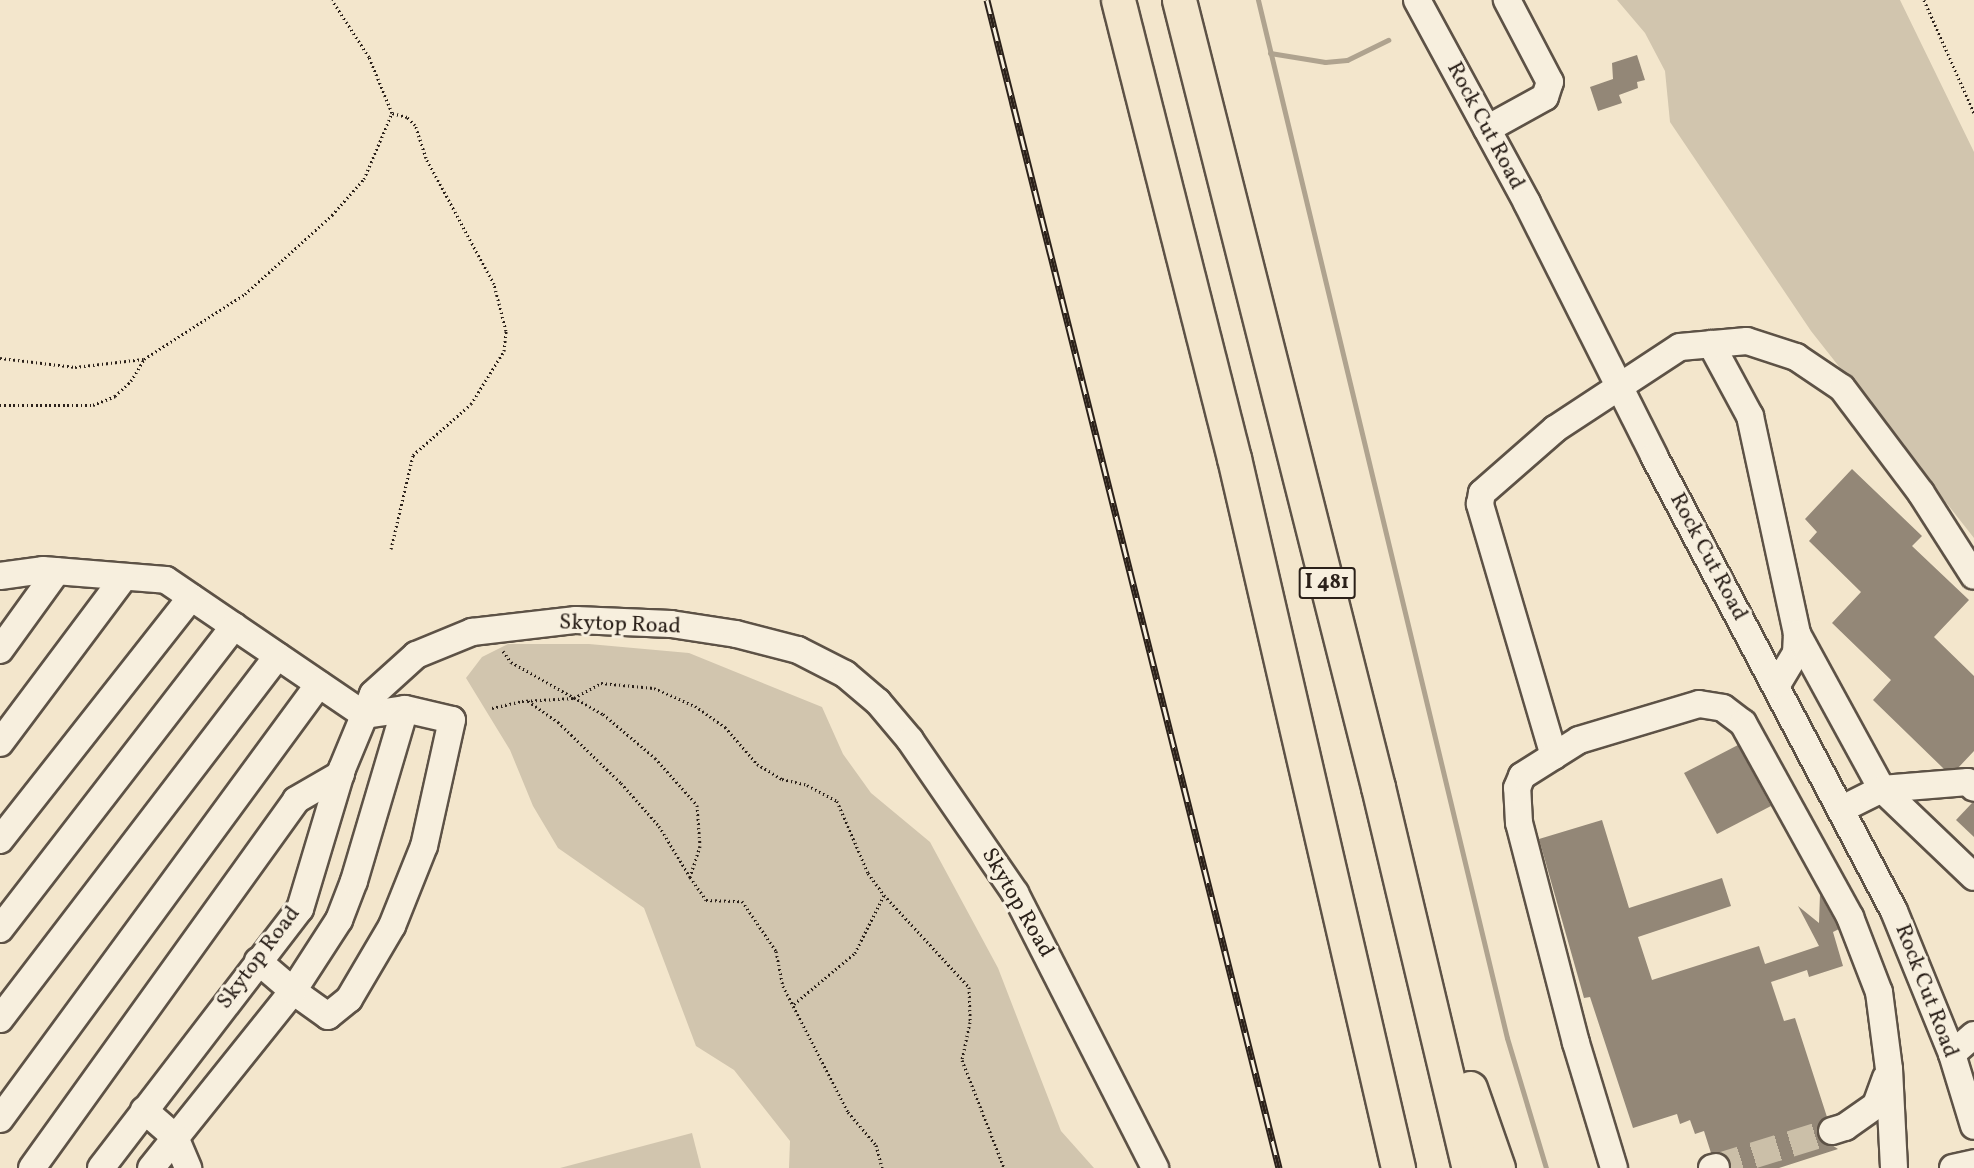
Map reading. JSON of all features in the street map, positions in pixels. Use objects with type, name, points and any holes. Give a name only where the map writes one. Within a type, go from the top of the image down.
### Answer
[{"type":"highway","name":"I 481","points":[[1118,0],[1234,458],[1321,818],[1398,1168]]},
{"type":"highway","name":"I 481","points":[[1179,0],[1378,787],[1469,1168]]},
{"type":"highway","points":[[1378,787],[1465,1073],[1498,1168]]},
{"type":"street","name":"Rock Cut Road","points":[[1417,0],[1487,129],[1618,385],[1894,911],[1952,1054],[1974,1126]]},
{"type":"street","points":[[1487,129],[1545,97],[1550,82],[1507,0]]},
{"type":"street","points":[[1554,756],[1480,504],[1482,493],[1555,429],[1618,385],[1680,347],[1747,341],[1796,357],[1842,388],[1921,493],[1974,576]]},
{"type":"street","points":[[1711,344],[1750,416],[1797,634],[1796,653],[1777,685]]},
{"type":"street","points":[[0,576],[57,571],[166,580],[365,715],[405,709],[452,720],[424,846],[396,916],[349,999],[328,1016],[293,991],[258,961]]},
{"type":"street","points":[[0,650],[57,571]]},
{"type":"street","points":[[0,743],[124,577]]},
{"type":"street","points":[[0,840],[191,597]]},
{"type":"street","name":"Skytop Road","points":[[101,1168],[300,909],[341,774],[373,694],[416,655],[489,629],[576,620],[693,628],[798,650],[863,688],[910,740],[1015,893],[1155,1168]]},
{"type":"street","points":[[0,929],[234,626]]},
{"type":"street","points":[[1797,634],[1882,789],[1974,877]]},
{"type":"street","points":[[0,1019],[278,656]]},
{"type":"street","points":[[0,1119],[319,684]]},
{"type":"street","points":[[1615,1167],[1576,1043],[1519,823],[1517,788],[1522,776],[1579,740],[1699,704],[1723,708],[1743,723],[1760,749],[1850,917],[1879,993],[1889,1069],[1894,1168]]},
{"type":"street","points":[[151,1168],[293,991],[339,920],[354,881],[405,709]]},
{"type":"street","points":[[32,1168],[296,800],[341,774]]},
{"type":"street","points":[[1842,809],[1882,789],[1968,783],[1974,788]]},
{"type":"street","points":[[1952,1054],[1974,1035]]},
{"type":"street","points":[[1832,1131],[1876,1106],[1889,1069]]},
{"type":"street","points":[[144,1110],[175,1137],[188,1168]]},
{"type":"street","points":[[1953,1168],[1974,1163]]},
{"type":"path","points":[[0,358],[75,368],[144,359],[245,294],[332,215],[364,179],[392,113],[369,57],[332,0]]},
{"type":"path","points":[[1924,0],[1974,113]]},
{"type":"path","points":[[391,549],[413,455],[471,404],[504,351],[506,332],[494,284],[426,158],[415,125],[407,117],[392,113]]},
{"type":"path","points":[[0,405],[93,405],[115,396],[132,381],[144,359]]},
{"type":"path","points":[[489,629],[511,662],[603,714],[655,758],[697,805],[700,846],[690,877]]},
{"type":"path","points":[[492,708],[527,701],[574,698],[601,683],[654,688],[695,706],[724,726],[757,764],[782,779],[807,785],[837,801],[868,873],[884,895],[969,987],[970,1022],[962,1060],[1004,1168]]},
{"type":"path","points":[[527,701],[558,722],[621,783],[659,826],[706,900],[742,901],[776,951],[783,986],[848,1112],[876,1145],[882,1168]]},
{"type":"path","points":[[794,1004],[855,953],[884,895]]},
{"type":"shaded area","points":[[1617,0],[1900,0],[1974,152],[1974,538],[1811,331],[1670,122],[1665,71],[1645,33]]},
{"type":"shaded area","points":[[508,644],[589,644],[689,653],[822,707],[843,754],[871,793],[930,842],[998,968],[1061,1131],[1094,1168],[789,1168],[790,1141],[734,1070],[696,1046],[644,908],[558,848],[533,806],[510,750],[466,678],[482,657]]},
{"type":"shaded area","points":[[692,1133],[701,1168],[560,1168]]},
{"type":"building","points":[[1637,55],[1645,80],[1637,82],[1638,88],[1619,95],[1622,103],[1598,111],[1590,87],[1613,79],[1612,63]]},
{"type":"building","points":[[1852,469],[1922,536],[1912,546],[1969,600],[1934,637],[1974,676],[1974,751],[1958,768],[1944,769],[1873,700],[1891,680],[1832,623],[1861,592],[1809,541],[1817,532],[1805,519]]},
{"type":"building","points":[[1738,745],[1771,806],[1717,834],[1684,773]]},
{"type":"building","points":[[1974,803],[1974,837],[1956,820]]},
{"type":"building","points":[[1602,820],[1629,908],[1722,878],[1731,906],[1638,937],[1652,980],[1759,946],[1765,964],[1819,946],[1798,906],[1819,923],[1820,894],[1839,929],[1833,932],[1843,966],[1809,977],[1807,970],[1771,982],[1784,1021],[1795,1018],[1827,1117],[1818,1127],[1818,1136],[1838,1149],[1779,1168],[1731,1168],[1726,1156],[1711,1153],[1704,1131],[1695,1134],[1690,1120],[1680,1124],[1677,1114],[1633,1128],[1590,997],[1584,998],[1539,839]]},
{"type":"waterway","points":[[1258,0],[1507,1038],[1546,1168]]},
{"type":"waterway","points":[[1270,53],[1325,62],[1347,60],[1388,40]]},
{"type":"tunnel","points":[[1716,1167],[1832,1131]]},
{"type":"railway","points":[[987,0],[1279,1168]]}]
